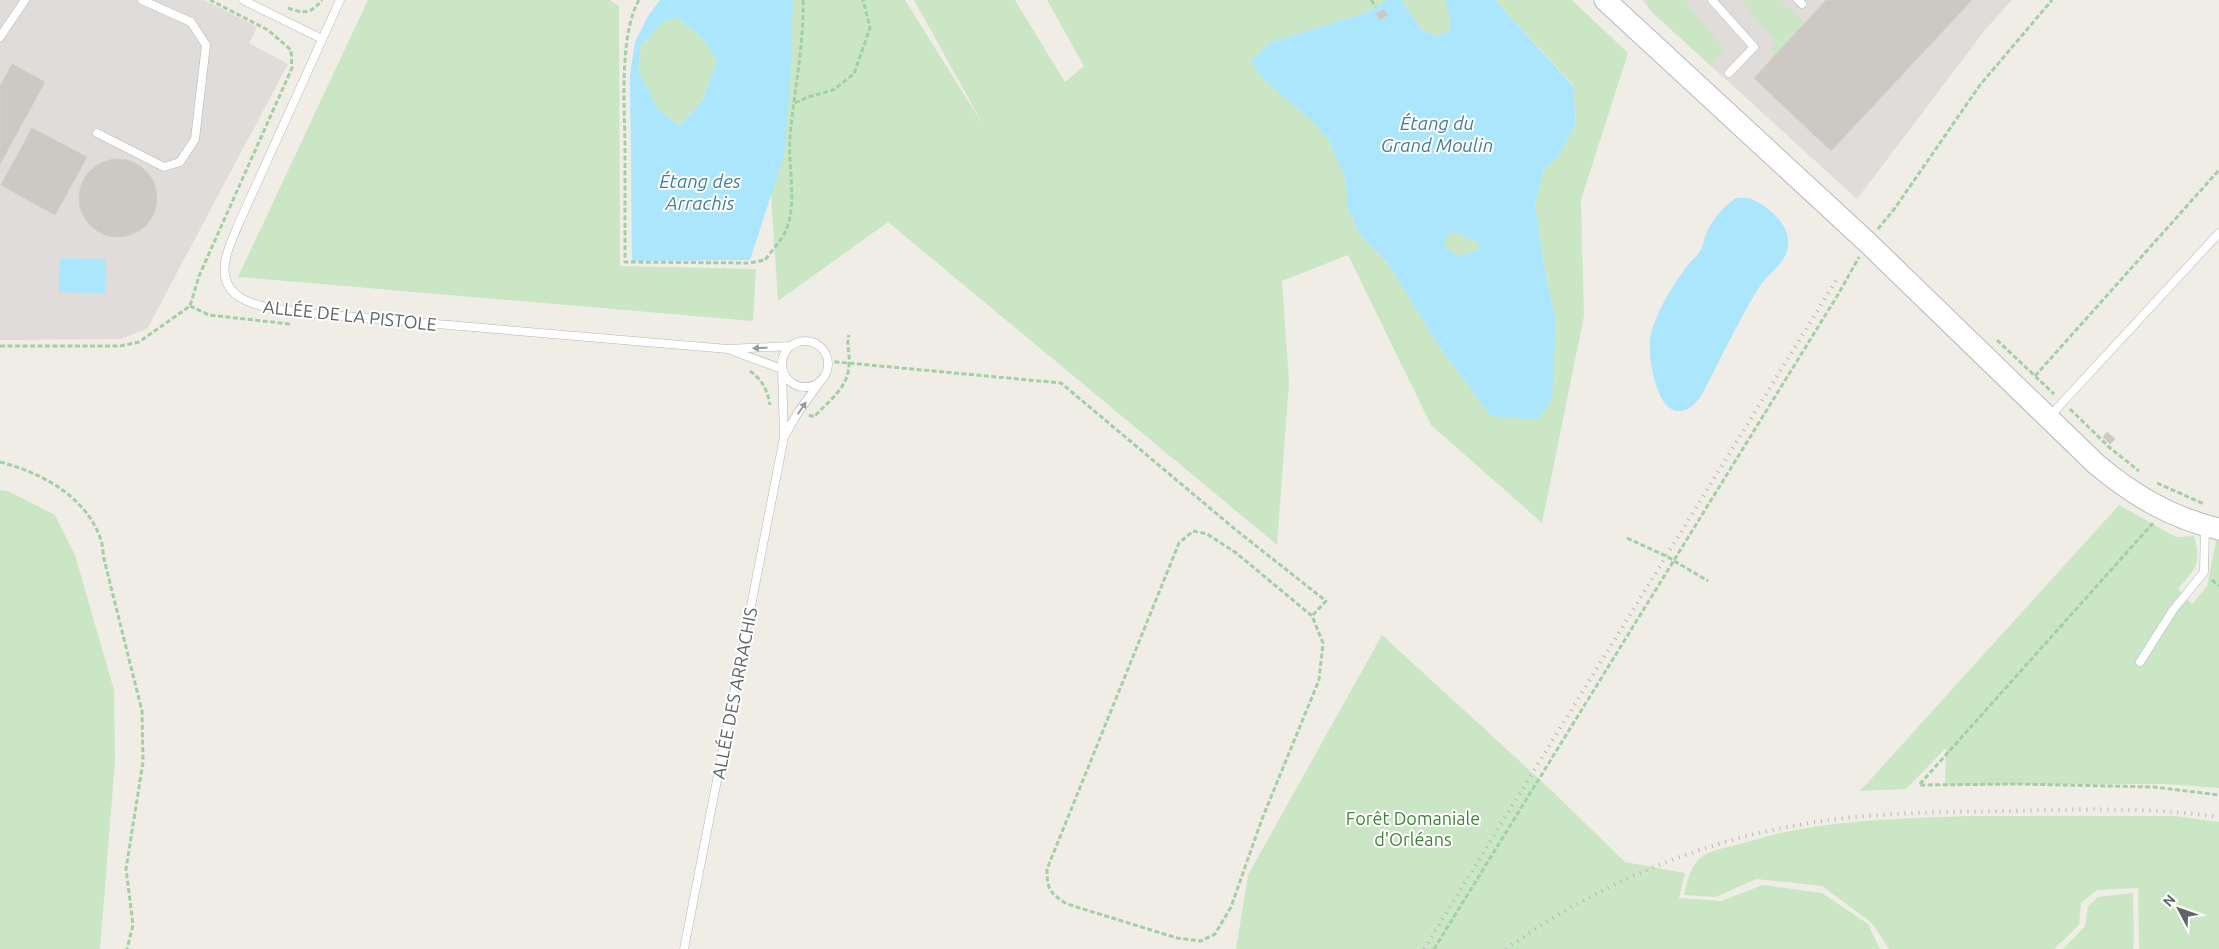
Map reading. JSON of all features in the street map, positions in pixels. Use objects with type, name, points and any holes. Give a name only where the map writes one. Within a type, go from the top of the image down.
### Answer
[{"type":"street","points":[[1605,0],[1867,242],[2096,464],[2119,483],[2163,510],[2185,520],[2212,521]]},
{"type":"lane","points":[[0,37],[25,0]]},
{"type":"lane","points":[[97,133],[164,167],[180,162],[195,139],[206,45],[191,22],[142,0]]},
{"type":"lane","points":[[243,0],[322,39]]},
{"type":"lane","name":"ALLÉE DE LA PISTOLE","points":[[340,0],[238,225],[226,258],[225,281],[233,292],[251,304],[308,313],[728,349]]},
{"type":"lane","points":[[1712,0],[1754,47],[1729,73]]},
{"type":"lane","points":[[2048,418],[2219,233]]},
{"type":"lane","points":[[797,342],[811,342],[823,350],[827,361],[827,371],[799,411],[784,437],[783,356],[797,342]]},
{"type":"lane","points":[[728,349],[791,346]]},
{"type":"lane","points":[[728,349],[782,369],[789,381],[802,387],[810,387],[822,380]]},
{"type":"lane","name":"ALLÉE DES ARRACHIS","points":[[684,949],[784,437]]},
{"type":"lane","points":[[2140,662],[2173,610],[2204,572],[2212,521]]},
{"type":"path","points":[[0,346],[120,346],[139,342],[190,306],[199,276],[292,68],[291,50],[276,35],[210,0]]},
{"type":"path","points":[[280,5],[302,12],[314,9],[322,0]]},
{"type":"path","points":[[639,0],[635,7],[629,38],[624,79],[625,262],[749,263],[765,260],[786,230],[792,206],[789,168],[790,136],[804,26],[803,0]]},
{"type":"path","points":[[795,104],[808,97],[833,90],[854,74],[870,28],[863,0]]},
{"type":"path","points":[[1371,0],[1376,7]]},
{"type":"path","points":[[1434,949],[1839,293],[1867,242],[1896,208],[1980,85],[2052,0]]},
{"type":"path","points":[[2035,376],[2219,170]]},
{"type":"path","points":[[190,306],[209,315],[295,325]]},
{"type":"path","points":[[799,411],[814,417],[825,404],[833,399],[846,380],[850,362],[848,350],[849,336]]},
{"type":"path","points":[[827,361],[1060,383],[1236,530],[1326,601],[1312,616]]},
{"type":"path","points":[[748,369],[759,378],[767,389],[770,407],[784,410]]},
{"type":"path","points":[[2110,448],[2143,474]]},
{"type":"path","points":[[0,462],[24,468],[45,478],[68,494],[88,516],[101,540],[142,711],[143,762],[126,869],[133,925],[127,949]]},
{"type":"path","points":[[2152,479],[2169,489],[2212,521]]},
{"type":"path","points":[[2163,510],[1919,785],[2145,786],[2219,794]]},
{"type":"path","points":[[1193,531],[1208,534],[1235,552],[1312,616],[1323,643],[1319,680],[1262,819],[1231,907],[1215,934],[1201,941],[1178,938],[1067,904],[1053,895],[1047,884],[1047,869],[1179,543],[1193,531]]},
{"type":"path","points":[[1627,538],[1708,581]]},
{"type":"shaded area","points":[[0,0],[204,0],[257,27],[249,43],[288,64],[147,329],[120,339],[0,340]]},
{"type":"shaded area","points":[[1642,0],[2012,0],[1985,30],[1857,199],[1654,14]]},
{"type":"green space","points":[[368,0],[610,0],[619,6],[620,266],[756,269],[753,321],[238,277]]},
{"type":"green space","points":[[758,0],[905,0],[985,128],[914,0],[1015,0],[1065,82],[1084,66],[1047,0],[1387,0],[1368,12],[1271,42],[1287,99],[1312,121],[1328,139],[1346,180],[1347,207],[1361,236],[1389,265],[1438,345],[1490,415],[1507,418],[1556,321],[1546,277],[1535,204],[1544,169],[1557,158],[1576,123],[1573,85],[1495,0],[1572,0],[1628,53],[1581,200],[1584,316],[1542,523],[1431,425],[1348,255],[1282,281],[1289,382],[1277,545],[888,222],[778,301]]},
{"type":"green space","points":[[1401,0],[1446,0],[1452,19],[1449,31],[1437,36],[1422,30]]},
{"type":"green space","points":[[1648,0],[1684,0],[1724,49],[1710,65],[1654,14],[1648,7]]},
{"type":"green space","points":[[1741,0],[1780,0],[1805,22],[1776,54],[1771,49],[1776,43]]},
{"type":"green space","points":[[677,17],[704,40],[717,61],[702,101],[679,126],[658,109],[638,70],[641,45],[663,22]]},
{"type":"green space","points":[[1453,232],[1477,242],[1481,247],[1461,255],[1453,253],[1443,246],[1448,233]]},
{"type":"green space","points":[[0,490],[8,491],[55,515],[75,555],[114,690],[115,761],[100,949],[0,949]]},
{"type":"green space","points":[[2119,505],[2176,537],[2194,536],[2197,554],[2196,566],[2178,589],[2192,604],[2207,586],[2216,541],[2219,541],[2219,788],[2163,784],[1945,785],[1946,748],[1906,789],[1860,791]]},
{"type":"green space","name":"Forêt Domaniale d'Orléans","points":[[1382,635],[1549,788],[1625,862],[1685,873],[1679,898],[1721,901],[1763,885],[1822,893],[1868,924],[1880,949],[1236,949],[1248,875]]},
{"type":"green space","points":[[1966,816],[2175,816],[2219,822],[2219,949],[2139,949],[2138,888],[2097,890],[2081,903],[2079,925],[2054,949],[1889,949],[1872,923],[1822,886],[1756,879],[1716,897],[1684,895],[1690,873],[1696,863],[1704,855],[1717,850],[1768,836],[1824,825]]},
{"type":"green space","points":[[2133,893],[2133,949],[2063,949],[2085,926],[2088,906],[2098,897]]},
{"type":"water","name":"Étang des Arrachis","points":[[660,0],[793,0],[790,90],[784,155],[750,260],[632,261],[630,75],[635,42],[648,16]],"holes":[[[677,17],[704,40],[717,61],[702,101],[679,126],[658,109],[638,70],[641,45],[663,22]]]},
{"type":"water","name":"Étang du Grand Moulin","points":[[1387,0],[1401,0],[1422,30],[1437,36],[1449,31],[1450,17],[1446,0],[1495,0],[1573,86],[1576,123],[1557,158],[1544,169],[1535,204],[1546,277],[1556,321],[1552,398],[1538,419],[1507,418],[1490,415],[1438,345],[1389,265],[1361,236],[1347,207],[1346,180],[1328,139],[1312,121],[1260,76],[1251,61],[1271,42],[1368,12]],"holes":[[[1453,232],[1477,242],[1480,247],[1470,253],[1461,255],[1453,253],[1444,245],[1448,234]]]},
{"type":"water","points":[[1736,198],[1748,198],[1759,203],[1780,220],[1788,236],[1786,254],[1781,263],[1763,282],[1753,297],[1699,398],[1691,407],[1680,411],[1671,409],[1663,401],[1658,390],[1651,363],[1650,341],[1654,323],[1673,286],[1701,250],[1712,222]]},
{"type":"water","points":[[60,258],[106,259],[105,294],[59,292]]},
{"type":"building","points":[[1826,0],[1972,0],[1831,151],[1754,78]]},
{"type":"building","points":[[1384,9],[1388,15],[1379,20],[1376,14]]},
{"type":"building","points":[[12,64],[45,82],[0,164],[0,86]]},
{"type":"building","points":[[32,128],[87,157],[55,215],[1,185]]},
{"type":"building","points":[[110,159],[126,159],[140,165],[151,176],[157,190],[157,206],[151,220],[140,231],[126,237],[110,237],[96,231],[85,220],[79,206],[79,190],[85,176],[96,165]]},
{"type":"building","points":[[2107,432],[2115,439],[2110,444],[2103,437]]},
{"type":"railway","points":[[1424,949],[1837,279]]},
{"type":"railway","points":[[1506,949],[1574,906],[1648,870],[1725,842],[1804,824],[1855,817],[1907,813],[2063,810],[2141,810],[2219,817]]}]
